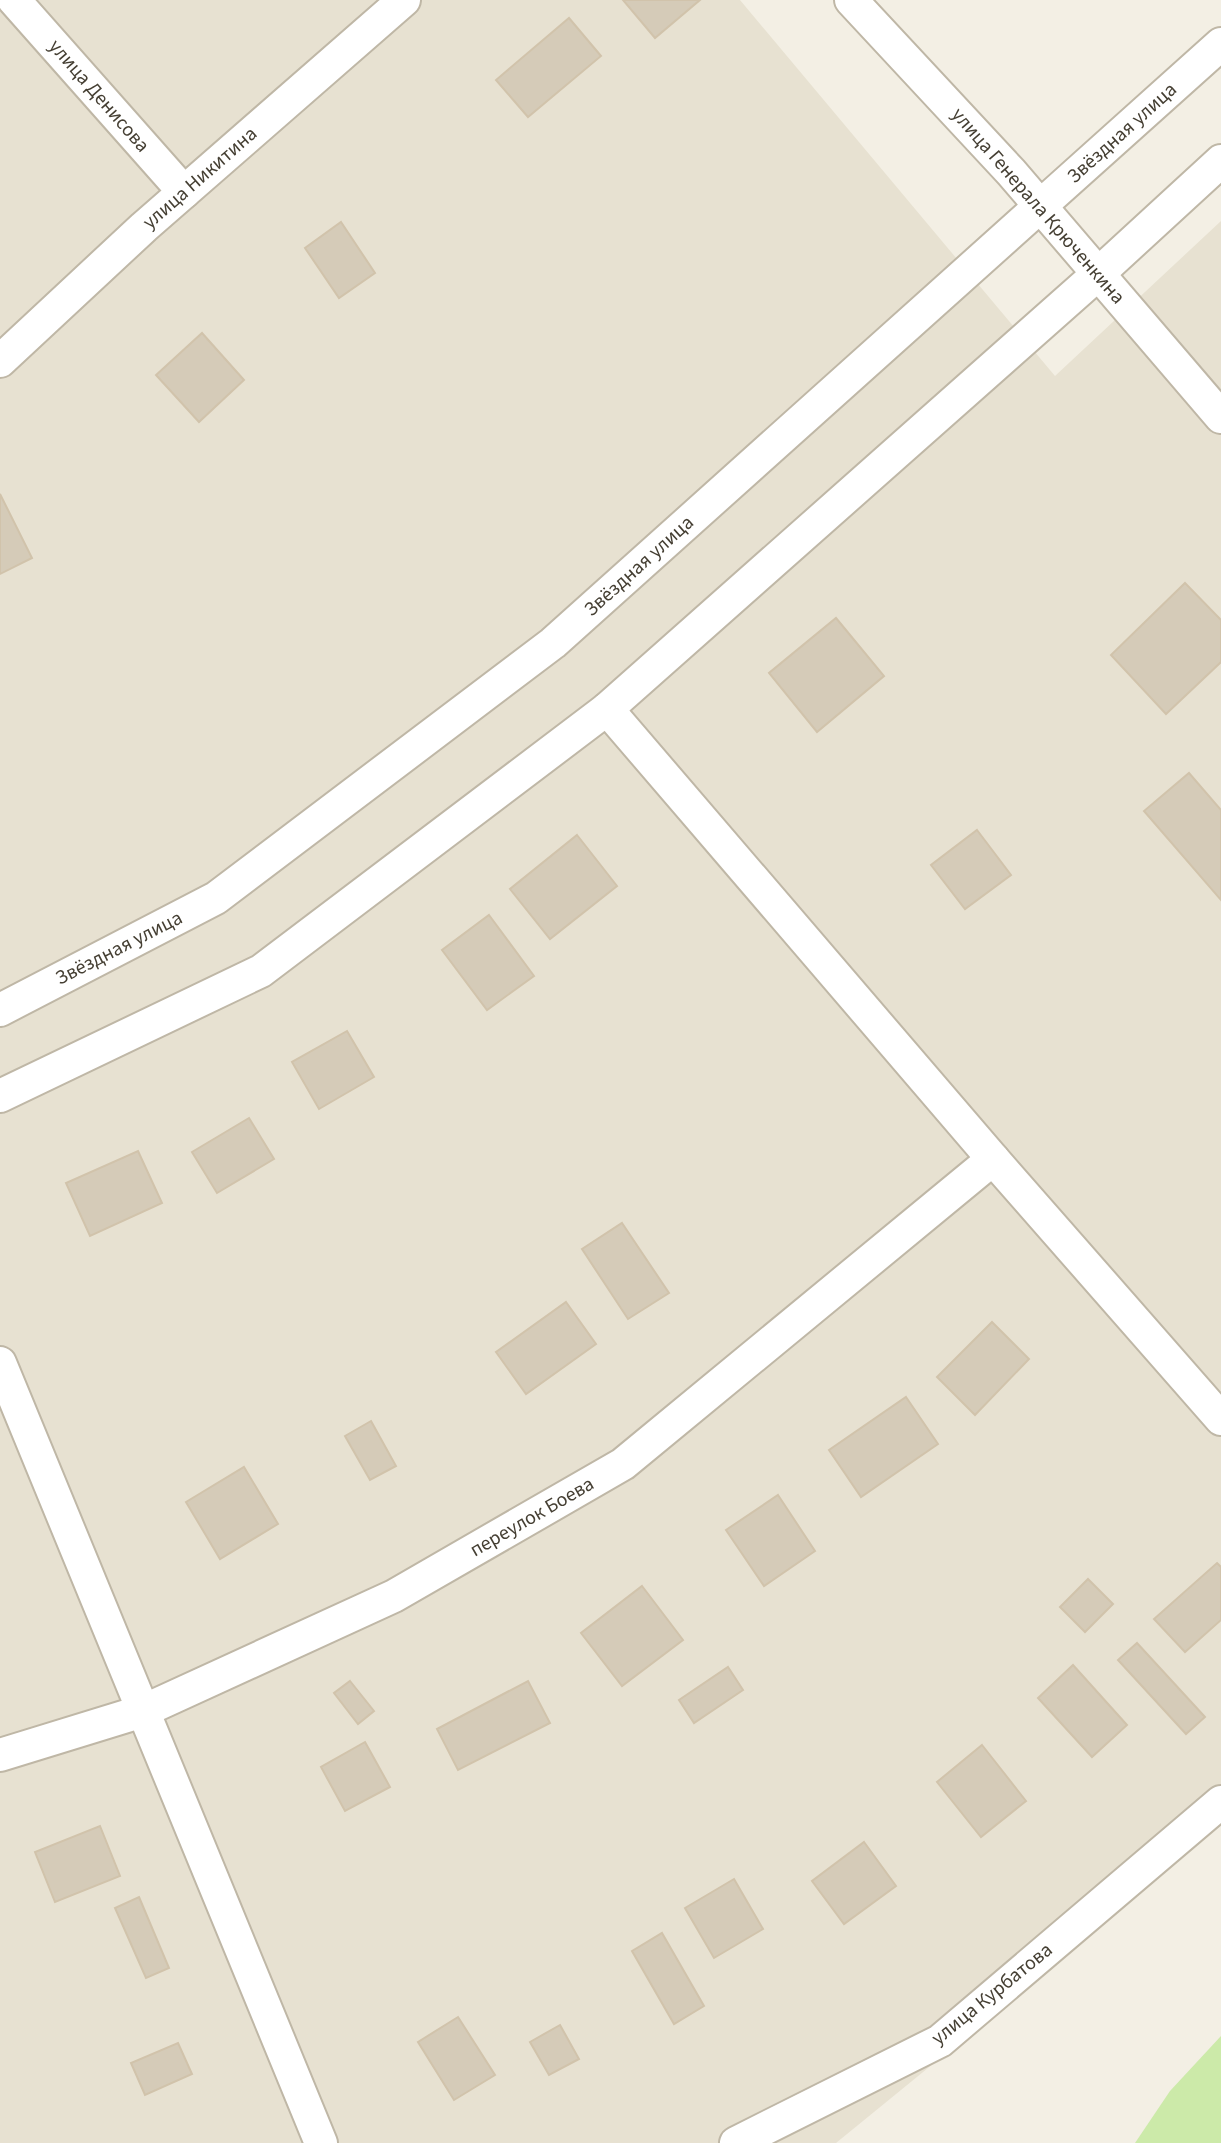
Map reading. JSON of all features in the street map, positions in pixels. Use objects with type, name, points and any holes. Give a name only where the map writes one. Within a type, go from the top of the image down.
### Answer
[{"type":"street","name":"улица Денисова","points":[[14,0],[184,192]]},
{"type":"street","name":"улица Никитина","points":[[0,361],[184,192],[404,0]]},
{"type":"street","name":"улица Генерала Крюченкина","points":[[851,0],[1040,206],[1221,417]]},
{"type":"street","name":"Звёздная улица","points":[[0,1010],[216,898],[553,643],[1221,44]]},
{"type":"street","points":[[0,1096],[261,971],[607,709],[1098,274],[1221,161]]},
{"type":"street","points":[[607,709],[1221,1419]]},
{"type":"street","name":"переулок Боева","points":[[0,1755],[143,1711],[394,1596],[623,1464],[993,1159]]},
{"type":"street","points":[[0,1363],[321,2143]]},
{"type":"street","name":"улица Курбатова","points":[[736,2143],[940,2041],[1221,1802]]},
{"type":"shaded area","points":[[0,0],[740,0],[1055,376],[1221,221],[1221,1820],[836,2143],[0,2143]]},
{"type":"green space","points":[[1221,2036],[1221,2143],[1135,2143],[1170,2091]]},
{"type":"building","points":[[623,0],[700,0],[655,38]]},
{"type":"building","points":[[569,18],[601,56],[528,117],[496,80]]},
{"type":"building","points":[[341,222],[375,273],[339,298],[305,248]]},
{"type":"building","points":[[202,333],[244,380],[199,422],[156,375]]},
{"type":"building","points":[[0,494],[32,558],[0,574]]},
{"type":"building","points":[[1185,583],[1221,620],[1221,662],[1166,714],[1111,655]]},
{"type":"building","points":[[836,618],[884,676],[817,732],[769,673]]},
{"type":"building","points":[[1189,773],[1221,810],[1221,900],[1144,811]]},
{"type":"building","points":[[977,830],[1011,875],[965,909],[931,865]]},
{"type":"building","points":[[577,835],[617,886],[550,939],[510,889]]},
{"type":"building","points":[[489,915],[534,976],[487,1010],[442,950]]},
{"type":"building","points":[[347,1031],[374,1077],[319,1109],[292,1062]]},
{"type":"building","points":[[249,1118],[274,1159],[217,1193],[192,1152]]},
{"type":"building","points":[[138,1151],[162,1203],[90,1236],[66,1183]]},
{"type":"building","points":[[622,1223],[669,1293],[628,1319],[582,1249]]},
{"type":"building","points":[[566,1302],[596,1344],[526,1394],[496,1352]]},
{"type":"building","points":[[992,1322],[1029,1359],[975,1415],[937,1377]]},
{"type":"building","points":[[906,1397],[938,1444],[861,1497],[829,1450]]},
{"type":"building","points":[[371,1421],[396,1466],[370,1480],[345,1436]]},
{"type":"building","points":[[244,1467],[278,1524],[220,1559],[186,1502]]},
{"type":"building","points":[[778,1495],[815,1551],[764,1586],[726,1530]]},
{"type":"building","points":[[1217,1563],[1221,1567],[1221,1620],[1185,1652],[1154,1619]]},
{"type":"building","points":[[1088,1579],[1113,1604],[1085,1632],[1060,1607]]},
{"type":"building","points":[[642,1586],[683,1640],[622,1686],[581,1633]]},
{"type":"building","points":[[1137,1643],[1205,1717],[1186,1734],[1118,1660]]},
{"type":"building","points":[[1073,1665],[1127,1725],[1092,1757],[1038,1698]]},
{"type":"building","points":[[728,1667],[743,1690],[694,1723],[679,1700]]},
{"type":"building","points":[[350,1681],[374,1711],[358,1724],[334,1693]]},
{"type":"building","points":[[528,1681],[550,1723],[458,1770],[437,1729]]},
{"type":"building","points":[[365,1742],[390,1787],[345,1811],[321,1767]]},
{"type":"building","points":[[982,1745],[1026,1801],[981,1837],[937,1782]]},
{"type":"building","points":[[100,1826],[120,1876],[55,1902],[35,1852]]},
{"type":"building","points":[[864,1842],[896,1886],[844,1924],[812,1881]]},
{"type":"building","points":[[734,1879],[763,1929],[714,1958],[685,1908]]},
{"type":"building","points":[[139,1897],[169,1968],[146,1978],[115,1908]]},
{"type":"building","points":[[662,1933],[704,2006],[674,2024],[632,1951]]},
{"type":"building","points":[[458,2017],[495,2075],[454,2100],[418,2042]]},
{"type":"building","points":[[560,2025],[579,2059],[549,2075],[530,2042]]},
{"type":"building","points":[[178,2043],[192,2074],[145,2095],[131,2063]]}]
